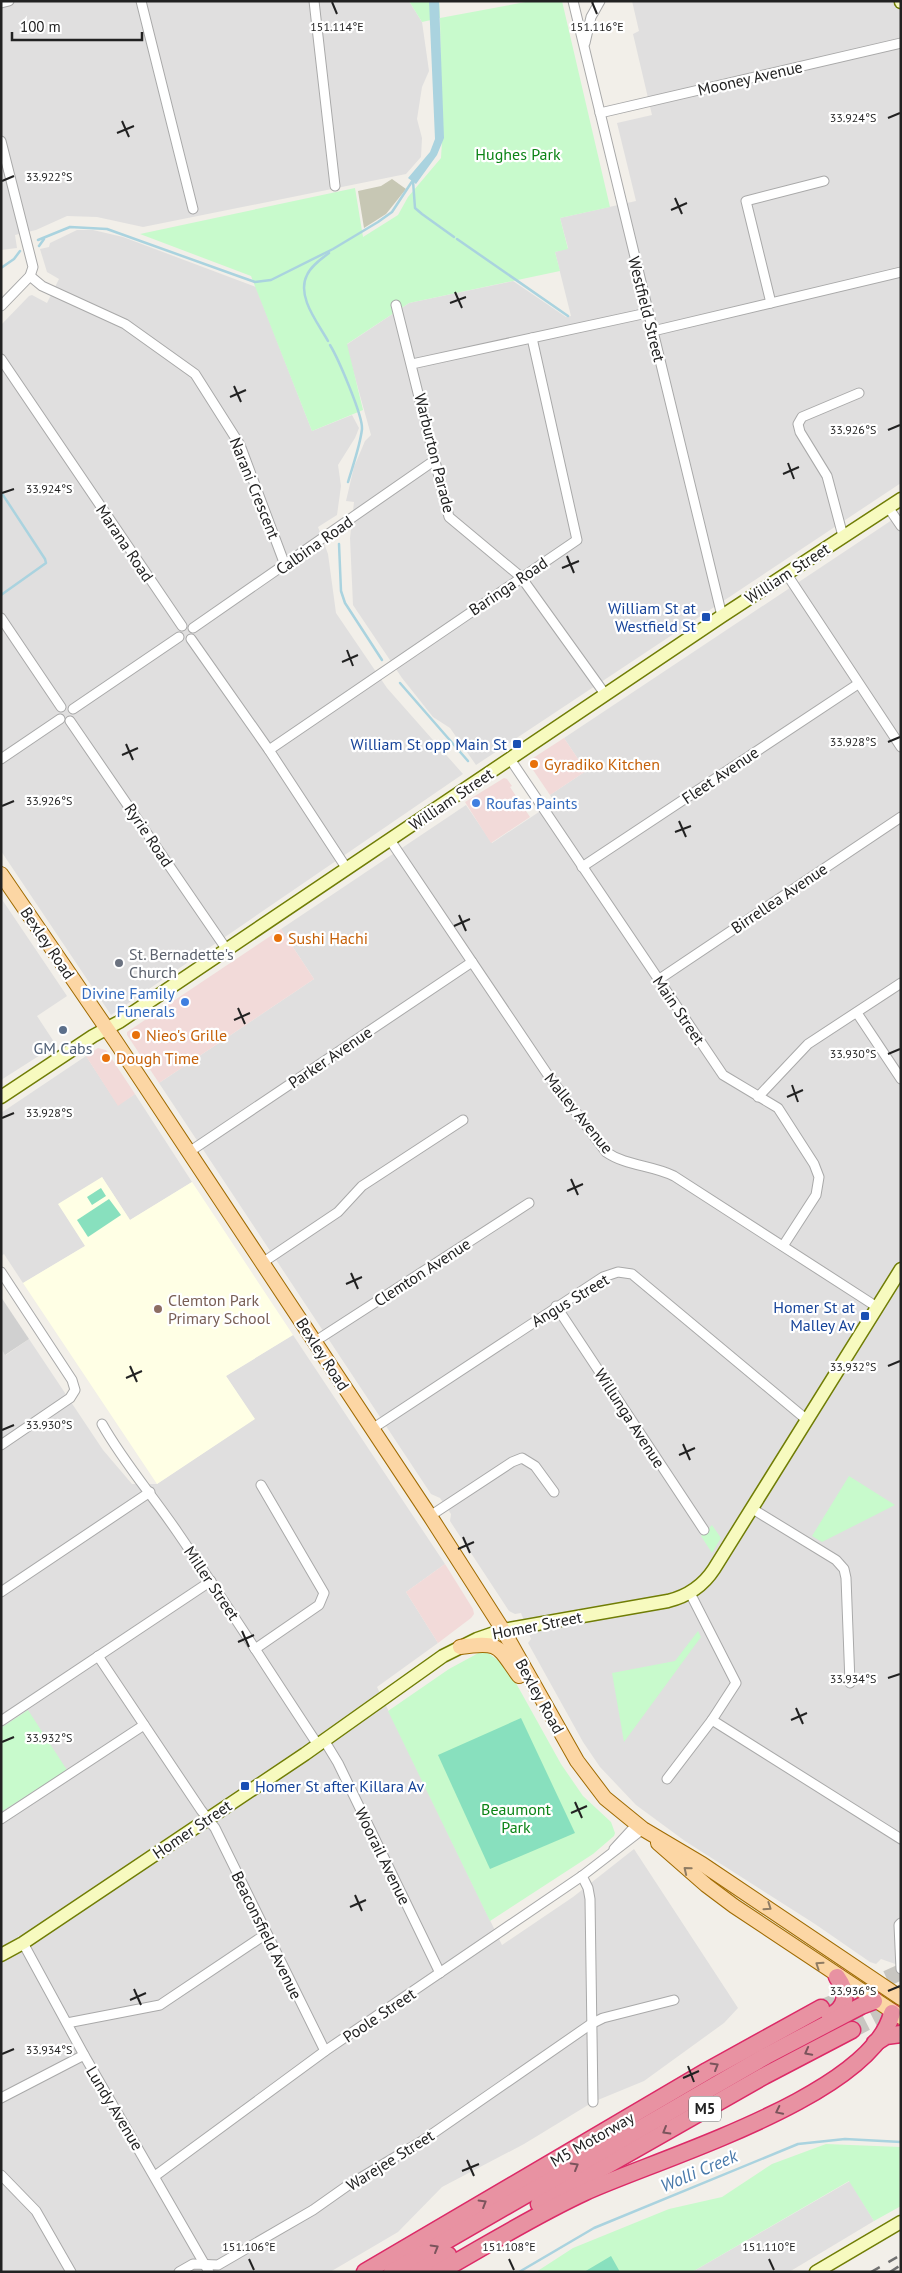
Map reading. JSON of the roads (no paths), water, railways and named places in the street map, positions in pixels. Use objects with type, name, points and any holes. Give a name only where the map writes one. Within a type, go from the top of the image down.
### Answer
[{"type":"highway","points":[[811,2032],[820,2022],[836,2013],[844,2002],[844,1988],[837,1977]]},
{"type":"highway","points":[[392,2272],[811,2032],[890,1996]]},
{"type":"highway","name":"M5 Motorway","points":[[365,2272],[707,2071],[821,2008]]},
{"type":"highway","points":[[439,2272],[584,2192],[729,2134],[801,2100],[842,2074],[875,2043],[896,2015]]},
{"type":"highway","name":"M5 Motorway","points":[[418,2272],[764,2076],[852,2030]]},
{"type":"highway","points":[[875,2043],[886,2036],[901,2034]]},
{"type":"main road","name":"William Street","points":[[1,1097],[227,950],[605,694],[901,499]]},
{"type":"main road","name":"Bexley Road","points":[[1,874],[107,1029],[430,1516],[503,1630],[577,1761],[590,1780],[605,1798],[706,1885],[837,1977],[890,1996]]},
{"type":"main road","name":"Homer Street","points":[[1,1955],[23,1943],[208,1819],[321,1743],[443,1656],[460,1647],[503,1630],[668,1601],[690,1593],[710,1576],[901,1269]]},
{"type":"main road","points":[[460,1647],[484,1645],[500,1649],[508,1657],[526,1684],[540,1695]]},
{"type":"main road","name":"Bexley Road","points":[[641,1828],[702,1864],[890,1996],[896,2015]]},
{"type":"main road","points":[[816,2272],[901,2222]]},
{"type":"street","points":[[1,3],[9,1]]},
{"type":"street","points":[[141,1],[193,209]]},
{"type":"street","points":[[314,1],[335,186]]},
{"type":"street","name":"Westfield Street","points":[[573,1],[647,313],[653,330],[722,616]]},
{"type":"street","points":[[585,46],[591,17],[600,1]]},
{"type":"street","name":"Mooney Avenue","points":[[600,113],[901,43]]},
{"type":"street","points":[[1,141],[33,268],[30,276],[1,306]]},
{"type":"street","points":[[772,302],[746,201],[824,181]]},
{"type":"street","points":[[653,330],[901,272]]},
{"type":"street","name":"Narani Crescent","points":[[30,276],[42,286],[125,324],[196,374],[240,445],[285,565]]},
{"type":"street","name":"Warburton Parade","points":[[396,305],[449,517],[521,577],[605,694]]},
{"type":"street","points":[[412,364],[647,313]]},
{"type":"street","name":"Baringa Road","points":[[269,750],[576,540],[532,338]]},
{"type":"street","name":"Marana Road","points":[[1,359],[182,626]]},
{"type":"street","points":[[843,536],[827,476],[798,428],[798,424],[802,417],[859,393]]},
{"type":"street","name":"Calbina Road","points":[[193,628],[435,460]]},
{"type":"street","points":[[888,507],[901,526]]},
{"type":"street","points":[[786,573],[901,748]]},
{"type":"street","points":[[1,618],[62,707]]},
{"type":"street","points":[[179,636],[178,632],[182,626],[189,625],[193,628],[194,633],[191,640]]},
{"type":"street","points":[[179,636],[185,641],[191,640]]},
{"type":"street","points":[[73,710],[179,636]]},
{"type":"street","points":[[191,640],[269,750],[347,869]]},
{"type":"street","name":"Fleet Avenue","points":[[582,867],[858,684]]},
{"type":"street","points":[[62,707],[67,706],[73,710]]},
{"type":"street","points":[[62,707],[58,713],[60,719],[65,722],[70,721],[74,714],[73,710]]},
{"type":"street","points":[[1,759],[60,719]]},
{"type":"street","name":"Ryrie Road","points":[[70,721],[227,950]]},
{"type":"street","name":"Main Street","points":[[510,759],[723,1075],[778,1108],[814,1164],[819,1177],[816,1195],[783,1246]]},
{"type":"street","name":"Birrellea Avenue","points":[[658,980],[901,817]]},
{"type":"street","name":"Malley Avenue","points":[[390,840],[548,1076],[606,1152],[618,1160],[657,1168],[674,1176],[877,1307]]},
{"type":"street","name":"Parker Avenue","points":[[189,1152],[472,962]]},
{"type":"street","points":[[758,1097],[801,1050],[901,983]]},
{"type":"street","points":[[857,1013],[901,1079]]},
{"type":"street","points":[[262,1263],[338,1212],[362,1186],[463,1120]]},
{"type":"street","name":"Clemton Avenue","points":[[314,1342],[529,1203]]},
{"type":"street","points":[[1,1272],[72,1380],[75,1390],[70,1398],[1,1445]]},
{"type":"street","name":"Angus Street","points":[[372,1429],[556,1306],[603,1277],[618,1272],[632,1274],[807,1420]]},
{"type":"street","name":"Willunga Avenue","points":[[556,1306],[704,1530]]},
{"type":"street","name":"Miller Street","points":[[102,1424],[118,1452],[150,1492],[321,1743]]},
{"type":"street","points":[[430,1516],[512,1462],[522,1458],[535,1466],[554,1492]]},
{"type":"street","points":[[256,1649],[319,1605],[324,1593],[261,1485]]},
{"type":"street","points":[[1,1592],[150,1492]]},
{"type":"street","points":[[752,1508],[836,1560],[844,1569],[846,1578],[850,1682]]},
{"type":"street","points":[[1,1721],[211,1581]]},
{"type":"street","points":[[667,1779],[712,1720],[736,1683],[690,1593]]},
{"type":"street","name":"Beaconsfield Avenue","points":[[98,1656],[215,1828],[325,2051]]},
{"type":"street","points":[[712,1720],[901,1839]]},
{"type":"street","points":[[1,1819],[144,1725]]},
{"type":"street","name":"Woorail Avenue","points":[[321,1743],[338,1763],[440,1972]]},
{"type":"street","name":"Poole Street","points":[[155,2176],[325,2051],[582,1876],[629,1842],[641,1828]]},
{"type":"street","points":[[582,1876],[588,1888],[590,1899],[593,2102]]},
{"type":"street","points":[[901,1923],[899,1925],[901,1969]]},
{"type":"street","points":[[67,2023],[160,2005],[266,1934]]},
{"type":"street","name":"Lundy Avenue","points":[[23,1943],[84,2055],[207,2269]]},
{"type":"street","name":"Warejee Street","points":[[179,2272],[193,2264],[207,2269],[218,2265],[313,2210],[347,2186],[430,2136],[591,2024],[602,2018],[674,2000]]},
{"type":"street","points":[[1,2098],[84,2055]]},
{"type":"street","points":[[1,2175],[36,2211],[71,2272]]},
{"type":"water","points":[[429,1],[439,1],[444,138],[437,155],[416,184],[408,178],[430,152],[435,139]]},
{"type":"waterway","points":[[38,240],[70,227],[107,229],[255,282],[271,280],[333,249],[378,222],[392,212],[413,180]]},
{"type":"waterway","points":[[413,181],[415,208],[454,237]]},
{"type":"waterway","points":[[39,246],[44,239]]},
{"type":"waterway","points":[[457,239],[568,316]]},
{"type":"waterway","points":[[1,268],[14,259],[20,251]]},
{"type":"waterway","points":[[328,341],[306,300],[304,283],[307,275],[316,263],[329,253]]},
{"type":"waterway","points":[[330,345],[339,362],[359,412],[362,429],[348,482]]},
{"type":"waterway","points":[[1,492],[46,563],[1,595]]},
{"type":"waterway","points":[[339,544],[341,591],[345,603],[382,660]]},
{"type":"waterway","points":[[400,683],[468,761]]},
{"type":"waterway","name":"Wolli Creek","points":[[519,2272],[594,2228],[798,2144],[845,2139],[901,2142]]},
{"type":"tunnel","points":[[821,2008],[901,1972]]},
{"type":"tunnel","points":[[852,2030],[901,2005]]},
{"type":"railway","points":[[871,2272],[901,2255]]},
{"type":"railway","points":[[890,2272],[901,2265]]},
{"type":"place","name":"William St at Westfield St","points":[[706,617]]},
{"type":"place","name":"William St opp Main St","points":[[517,744]]},
{"type":"place","name":"Gyradiko Kitchen","points":[[534,764]]},
{"type":"place","name":"Roufas Paints","points":[[476,803]]},
{"type":"place","name":"Sushi Hachi","points":[[278,938]]},
{"type":"place","name":"St. Bernadette's Church","points":[[119,963]]},
{"type":"place","name":"Divine Family Funerals","points":[[185,1002]]},
{"type":"place","name":"GM Cabs","points":[[63,1030]]},
{"type":"place","name":"Nieo's Grille","points":[[136,1035]]},
{"type":"place","name":"Dough Time","points":[[106,1058]]},
{"type":"place","name":"Clemton Park Primary School","points":[[158,1309]]},
{"type":"place","name":"Homer St at Malley Av","points":[[865,1316]]},
{"type":"place","name":"Homer St after Killara Av","points":[[245,1786]]},
{"type":"park label","name":"Hughes Park","points":[[518,154]]},
{"type":"park label","name":"Beaumont Park","points":[[516,1818]]}]
